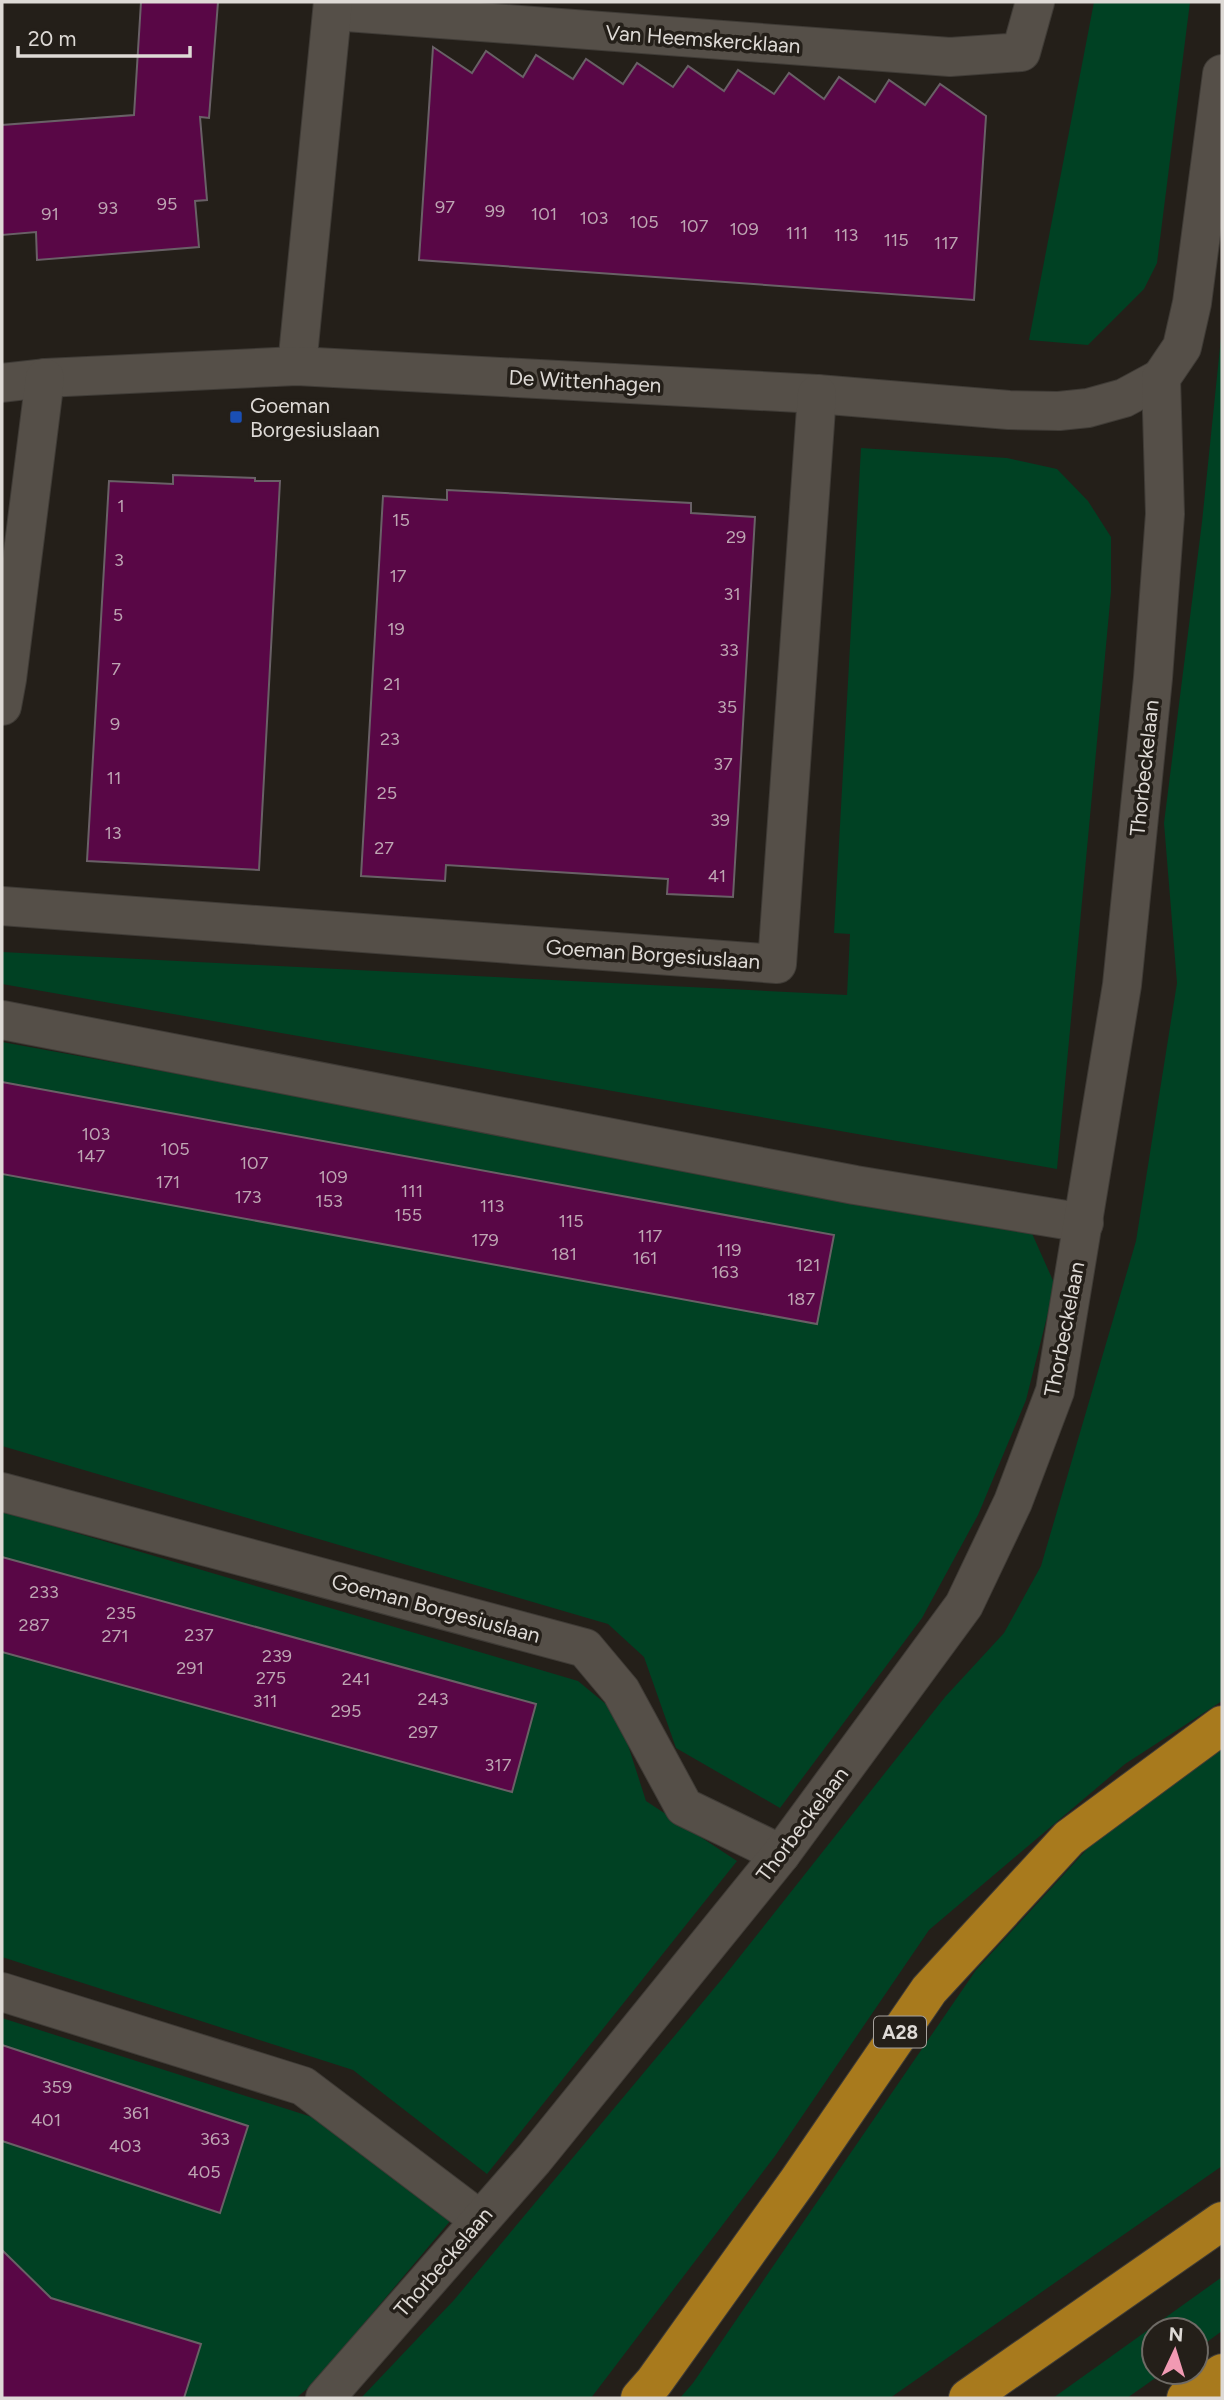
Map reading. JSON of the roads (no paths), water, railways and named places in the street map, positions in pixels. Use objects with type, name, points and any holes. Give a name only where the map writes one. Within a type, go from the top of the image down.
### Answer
[{"type":"highway","name":"A28","points":[[640,2398],[798,2181],[929,1990],[1069,1838],[1222,1725]]},
{"type":"highway","points":[[968,2398],[1222,2221]]},
{"type":"highway","points":[[1186,2398],[1222,2373]]},
{"type":"street","name":"Van Heemskercklaan","points":[[298,366],[333,6],[950,57],[1021,52],[1035,2]]},
{"type":"street","points":[[1161,378],[1182,347],[1192,303],[1222,74]]},
{"type":"street","name":"De Wittenhagen","points":[[2,383],[45,378],[298,366],[817,394],[1009,410],[1059,411],[1088,408],[1124,398],[1161,378]]},
{"type":"street","points":[[4,689],[45,378]]},
{"type":"street","name":"Thorbeckelaan","points":[[325,2398],[534,2160],[781,1854],[964,1605],[1013,1502],[1055,1391],[1122,985],[1153,678],[1165,514],[1161,378]]},
{"type":"street","name":"Goeman Borgesiuslaan","points":[[2,906],[777,964],[817,394]]},
{"type":"street","points":[[2,1020],[855,1185],[1084,1223]]},
{"type":"street","name":"Goeman Borgesiuslaan","points":[[2,1492],[585,1648],[621,1690],[684,1807],[781,1854]]},
{"type":"street","points":[[2,1993],[303,2086],[480,2220]]},
{"type":"place","name":"Goeman Borgesiuslaan","points":[[236,417]]}]
